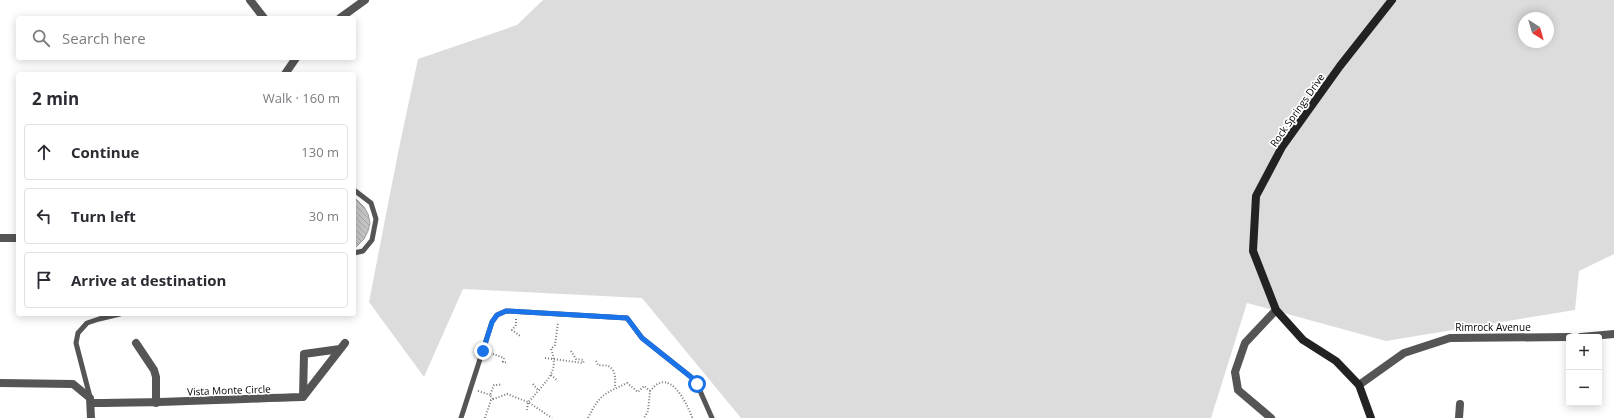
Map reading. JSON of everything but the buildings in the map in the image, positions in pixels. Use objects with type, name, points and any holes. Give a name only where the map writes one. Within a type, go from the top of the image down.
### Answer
[{"type":"street","points":[[250,0],[262,16]]},
{"type":"street","points":[[343,16],[365,0]]},
{"type":"street","name":"Rock Springs Drive","points":[[1371,418],[1359,385],[1336,361],[1303,340],[1276,310],[1252,251],[1256,196],[1282,147],[1340,66],[1392,0]]},
{"type":"street","points":[[286,72],[294,60]]},
{"type":"street","points":[[0,238],[16,238]]},
{"type":"street","points":[[1271,418],[1238,390],[1235,372],[1245,343],[1276,310]]},
{"type":"street","points":[[1602,335],[1614,334]]},
{"type":"street","name":"Rimrock Avenue","points":[[1359,385],[1404,353],[1450,338],[1566,337]]},
{"type":"street","points":[[136,343],[154,370],[156,377],[156,403]]},
{"type":"street","points":[[342,346],[302,398],[304,354],[342,346]]},
{"type":"street","points":[[0,383],[73,384],[90,401],[91,418]]},
{"type":"street","name":"Vista Monte Circle","points":[[90,401],[156,403],[225,399],[302,398]]},
{"type":"street","points":[[1458,418],[1460,404]]},
{"type":"lane","points":[[356,192],[371,203],[376,219],[372,240],[363,250],[356,252]]},
{"type":"lane","points":[[461,418],[492,322],[497,315],[506,311],[627,318],[642,338],[691,377],[697,384],[712,418]]},
{"type":"lane","points":[[90,401],[76,343],[78,333],[88,323],[112,316]]},
{"type":"path","points":[[516,312],[516,324],[512,330],[520,336]]},
{"type":"path","points":[[527,410],[528,402],[548,381],[551,375],[555,363],[551,349],[555,344],[557,328]]},
{"type":"path","points":[[483,351],[504,358],[503,362],[508,362]]},
{"type":"path","points":[[545,358],[583,363],[584,360],[576,359],[571,351]]},
{"type":"path","points":[[596,361],[598,365],[608,366],[613,370],[615,376],[615,388]]},
{"type":"path","points":[[551,375],[558,381]]},
{"type":"path","points":[[644,418],[648,411],[650,391],[661,382],[667,382],[672,385],[688,408],[692,417],[690,418]]},
{"type":"path","points":[[588,418],[598,400],[615,388],[627,383],[638,392],[644,386],[650,391]]},
{"type":"path","points":[[490,395],[494,385],[498,386],[502,384]]},
{"type":"path","points":[[534,384],[538,390]]},
{"type":"path","points":[[471,389],[490,395],[493,399]]},
{"type":"path","points":[[485,418],[491,400],[507,394],[528,402],[552,418]]},
{"type":"shaded area","points":[[543,0],[1614,0],[1614,254],[1579,271],[1575,310],[1386,341],[1247,303],[1211,418],[741,418],[642,298],[463,289],[424,377],[369,302],[418,59],[517,25]]},
{"type":"route","points":[[483,351],[492,322],[497,315],[506,311],[627,318],[642,338],[691,377],[697,384]]}]
